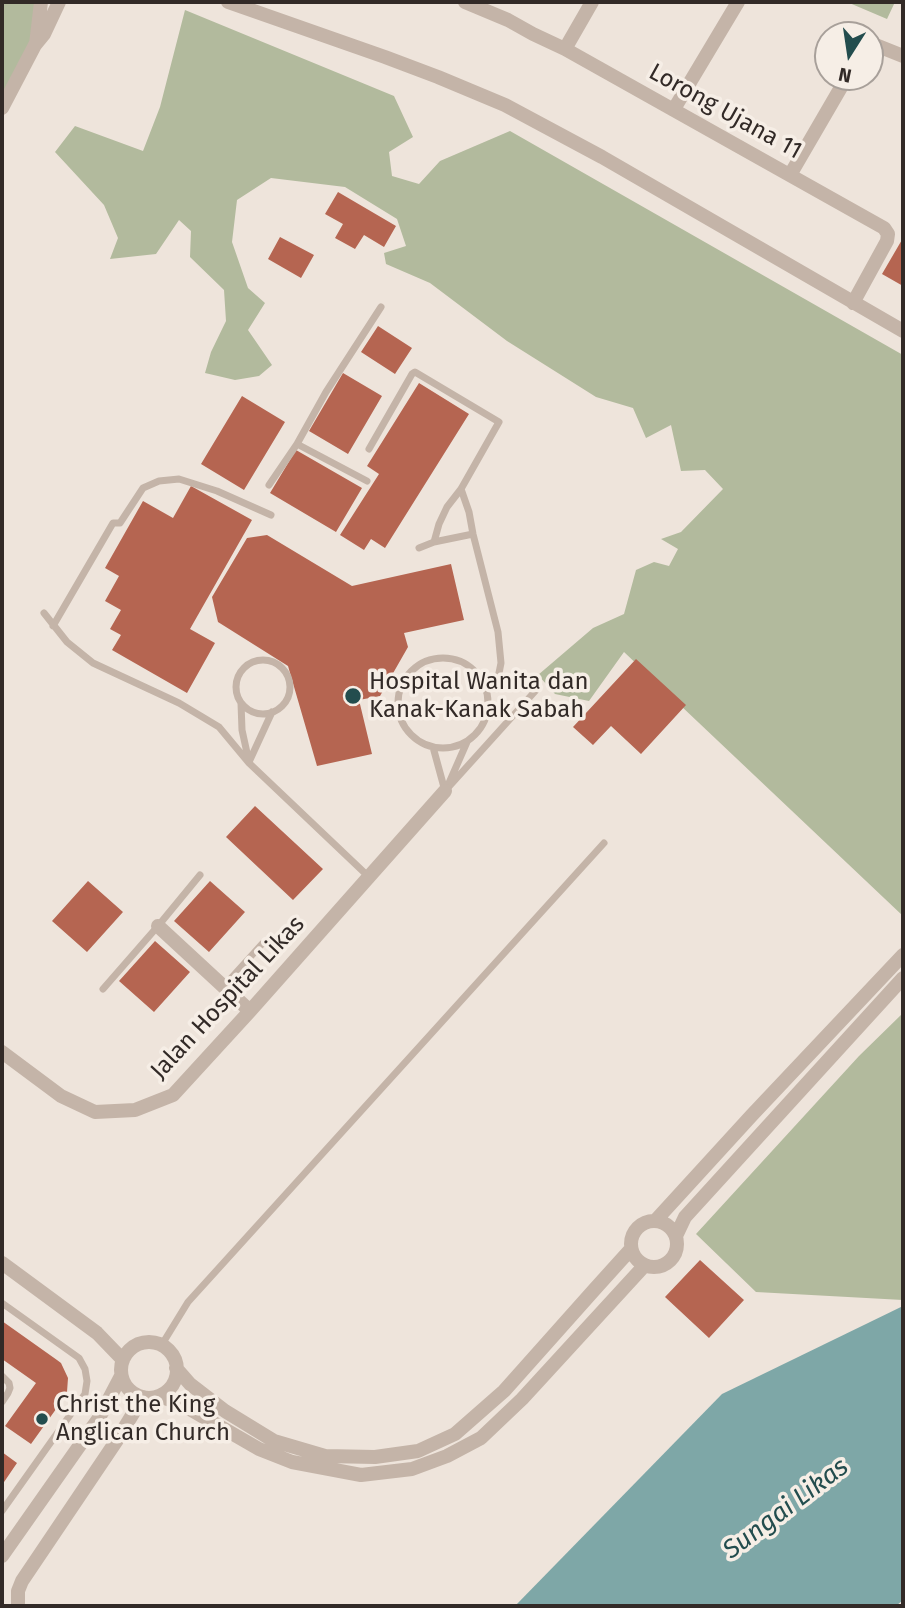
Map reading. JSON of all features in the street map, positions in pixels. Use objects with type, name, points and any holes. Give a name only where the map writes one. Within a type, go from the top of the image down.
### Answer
[{"type":"street","points":[[36,45],[41,2]]},
{"type":"street","points":[[2,108],[59,2]]},
{"type":"street","points":[[228,2],[385,57],[505,105],[602,157],[903,331]]},
{"type":"street","name":"Lorong Ujana 11","points":[[465,2],[565,49],[884,228],[888,234],[887,241],[853,303]]},
{"type":"street","points":[[565,49],[592,2]]},
{"type":"street","points":[[674,109],[738,2]]},
{"type":"street","points":[[884,48],[903,56]]},
{"type":"street","points":[[790,175],[839,91]]},
{"type":"street","name":"Jalan Hospital Likas","points":[[2,1052],[61,1096],[95,1112],[135,1111],[173,1095],[446,791]]},
{"type":"street","points":[[158,926],[250,1011]]},
{"type":"street","points":[[656,1220],[903,955]]},
{"type":"street","points":[[676,1236],[668,1225],[656,1220],[648,1221],[636,1228],[632,1235],[631,1250],[639,1262],[645,1265],[653,1267],[668,1263],[677,1251],[676,1236],[685,1216],[903,978]]},
{"type":"street","points":[[176,1368],[190,1384],[225,1411],[274,1441],[324,1455],[375,1457],[418,1451],[455,1434],[504,1391],[631,1250]]},
{"type":"street","points":[[159,1396],[181,1404],[259,1449],[292,1462],[360,1475],[412,1469],[447,1456],[481,1438],[522,1399],[645,1265]]},
{"type":"street","points":[[4,1270],[97,1333],[134,1347]]},
{"type":"street","points":[[97,1333],[123,1360]]},
{"type":"street","points":[[2,1556],[99,1418],[121,1376],[123,1360],[127,1353],[143,1343],[152,1343],[169,1351],[174,1359],[176,1377],[172,1386],[159,1396],[143,1397],[129,1390],[121,1376]]},
{"type":"street","points":[[18,1606],[18,1591],[22,1581],[143,1397]]},
{"type":"lane","points":[[269,485],[381,307]]},
{"type":"lane","points":[[369,449],[415,372],[499,422],[461,489],[447,507],[434,542]]},
{"type":"lane","points":[[297,444],[367,481]]},
{"type":"lane","points":[[53,626],[113,523],[120,523],[142,488],[159,481],[179,479],[217,491],[271,515]]},
{"type":"lane","points":[[461,489],[499,632],[501,663],[498,678],[486,689]]},
{"type":"lane","points":[[419,548],[473,534]]},
{"type":"lane","points":[[44,613],[67,642],[93,663],[179,703],[219,727],[249,763],[370,878]]},
{"type":"lane","points":[[446,791],[467,742],[481,728],[486,717],[489,703],[486,689],[477,673],[463,663],[445,658],[415,668],[400,689],[398,705],[400,718],[409,732],[421,742],[433,747],[452,748],[467,742]]},
{"type":"lane","points":[[249,763],[272,712],[284,703],[290,686],[281,667],[258,660],[243,668],[238,676],[237,695],[248,709],[260,713],[272,712]]},
{"type":"lane","points":[[446,791],[538,688]]},
{"type":"lane","points":[[241,703],[242,730],[249,763]]},
{"type":"lane","points":[[433,747],[446,791]]},
{"type":"lane","points":[[161,1346],[188,1302],[604,843]]},
{"type":"lane","points":[[103,989],[200,875]]},
{"type":"lane","points":[[223,986],[262,944]]},
{"type":"lane","points":[[2,1303],[79,1358],[87,1381],[85,1394],[2,1511]]},
{"type":"lane","points":[[2,1376],[10,1388],[2,1402]]},
{"type":"green space","points":[[2,2],[41,2],[36,33],[2,108]]},
{"type":"green space","points":[[847,2],[895,2],[887,19]]},
{"type":"green space","points":[[185,10],[394,96],[413,137],[389,152],[392,176],[419,184],[440,161],[510,131],[903,355],[903,916],[624,652],[589,701],[555,694],[538,675],[593,628],[624,614],[636,570],[654,562],[669,566],[678,549],[661,539],[681,532],[723,489],[705,470],[681,471],[671,425],[646,438],[633,408],[596,397],[507,341],[430,283],[386,264],[384,253],[406,246],[397,219],[345,187],[271,178],[237,200],[232,242],[248,288],[265,303],[248,330],[272,365],[259,376],[235,380],[205,373],[211,352],[226,321],[224,290],[190,257],[191,231],[179,220],[156,254],[110,259],[118,238],[104,205],[55,152],[75,126],[143,151],[160,107]]},
{"type":"green space","points":[[903,1013],[903,1300],[756,1292],[696,1234],[859,1056]]},
{"type":"water","name":"Sungai Likas","points":[[903,1306],[903,1600],[896,1606],[515,1606],[722,1394]]},
{"type":"building","points":[[338,192],[396,226],[384,247],[364,235],[355,249],[335,238],[343,224],[325,214]]},
{"type":"building","points":[[280,237],[314,255],[301,278],[268,259]]},
{"type":"building","points":[[903,238],[903,286],[882,274]]},
{"type":"building","points":[[378,326],[412,348],[395,374],[361,352]]},
{"type":"building","points":[[343,373],[382,396],[348,454],[309,431]]},
{"type":"building","points":[[419,383],[469,414],[385,548],[371,539],[364,550],[340,535],[379,474],[367,466]]},
{"type":"building","points":[[242,396],[285,422],[244,490],[201,464]]},
{"type":"building","points":[[296,450],[362,488],[336,532],[270,493]]},
{"type":"building","points":[[191,486],[252,520],[190,629],[215,643],[187,693],[112,650],[121,635],[110,629],[121,610],[105,601],[119,576],[105,568],[143,501],[173,518]]},
{"type":"building","points":[[267,535],[352,586],[451,564],[464,620],[404,633],[408,647],[380,696],[359,700],[372,754],[317,766],[288,666],[218,622],[212,597],[247,538]]},
{"type":"building","points":[[636,659],[686,705],[641,754],[611,726],[593,745],[573,727]]},
{"type":"building","points":[[255,806],[323,869],[293,900],[226,837]]},
{"type":"building","points":[[88,881],[123,912],[87,952],[52,921]]},
{"type":"building","points":[[210,881],[245,912],[209,952],[174,921]]},
{"type":"building","points":[[155,941],[190,972],[154,1012],[119,981]]},
{"type":"building","points":[[700,1260],[744,1300],[709,1338],[665,1297]]},
{"type":"building","points":[[2,1321],[61,1363],[68,1378],[64,1398],[31,1444],[5,1426],[36,1383],[2,1359]]},
{"type":"building","points":[[2,1452],[17,1463],[2,1485]]},
{"type":"place","name":"Hospital Wanita dan Kanak-Kanak Sabah","points":[[353,696]]},
{"type":"place","name":"Christ the King Anglican Church","points":[[42,1419]]}]
